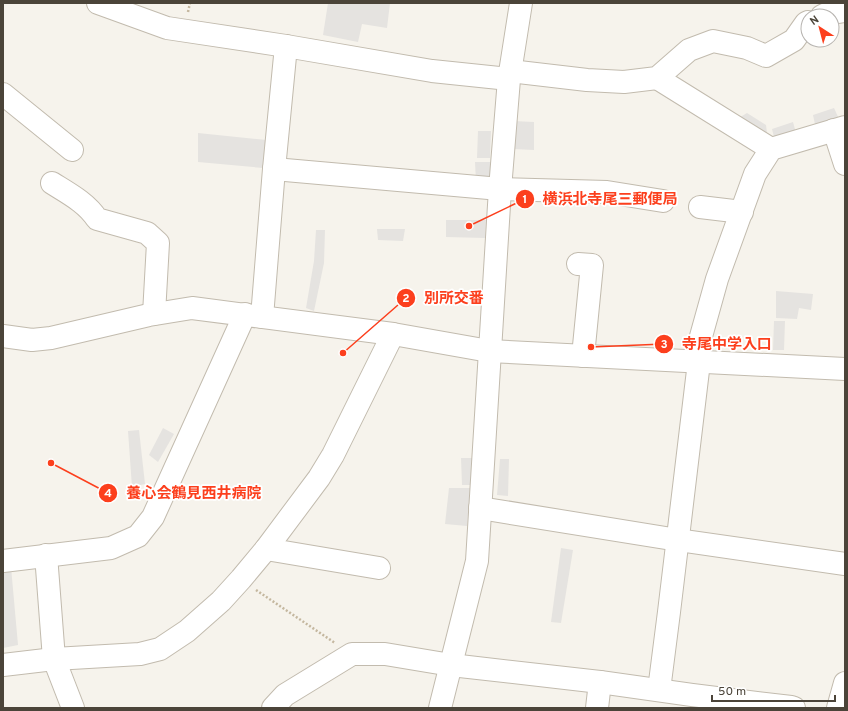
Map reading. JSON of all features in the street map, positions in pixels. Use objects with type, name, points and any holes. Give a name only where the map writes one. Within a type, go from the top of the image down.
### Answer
[{"type":"street","points":[[98,3],[147,12],[167,28],[286,46],[432,71],[624,82],[657,78],[689,50],[713,41],[747,48],[766,56],[794,40],[800,32]]},
{"type":"street","points":[[440,708],[477,561],[500,189],[509,75],[520,3]]},
{"type":"street","points":[[3,561],[111,548],[138,536],[153,517],[253,316],[274,169],[286,46]]},
{"type":"street","points":[[657,78],[771,149]]},
{"type":"street","points":[[3,94],[72,150]]},
{"type":"street","points":[[659,690],[699,362],[700,340],[717,279],[755,174],[771,149],[840,129],[845,164]]},
{"type":"street","points":[[274,169],[500,189],[606,192],[663,201]]},
{"type":"street","points":[[52,183],[78,199],[94,213],[97,219],[147,233],[158,243],[154,314]]},
{"type":"street","points":[[700,207],[742,212]]},
{"type":"street","points":[[578,264],[592,265],[583,356]]},
{"type":"street","points":[[3,336],[32,340],[51,338],[154,314],[192,308],[393,334],[489,352],[845,369]]},
{"type":"street","points":[[3,665],[54,659],[140,654],[160,649],[187,631],[221,601],[241,579],[266,549],[319,478],[333,455],[393,334]]},
{"type":"street","points":[[480,508],[678,540],[845,564]]},
{"type":"street","points":[[266,549],[379,568]]},
{"type":"street","points":[[46,555],[54,659],[73,708]]},
{"type":"street","points":[[273,708],[285,696],[352,654],[385,654],[451,665],[600,682],[794,708]]},
{"type":"street","points":[[597,708],[600,682]]},
{"type":"street","points":[[838,708],[845,683]]},
{"type":"path","points":[[241,579],[352,654]]},
{"type":"shaded area","points":[[328,3],[390,3],[387,28],[362,24],[358,42],[323,35]]},
{"type":"shaded area","points":[[834,108],[839,119],[816,129],[813,115]]},
{"type":"shaded area","points":[[747,113],[766,125],[768,141],[737,119]]},
{"type":"shaded area","points":[[513,121],[534,122],[534,150],[513,149]]},
{"type":"shaded area","points":[[793,122],[796,133],[775,141],[772,129]]},
{"type":"shaded area","points":[[478,131],[491,131],[490,158],[477,158]]},
{"type":"shaded area","points":[[198,133],[267,140],[263,168],[198,162]]},
{"type":"shaded area","points":[[475,162],[491,162],[490,182],[476,182]]},
{"type":"shaded area","points":[[446,220],[486,220],[485,238],[446,237]]},
{"type":"shaded area","points":[[377,229],[405,229],[403,241],[378,240]]},
{"type":"shaded area","points":[[316,230],[325,230],[324,263],[314,311],[306,308],[314,261]]},
{"type":"shaded area","points":[[776,291],[813,294],[811,310],[799,308],[797,319],[776,318]]},
{"type":"shaded area","points":[[774,321],[785,321],[784,350],[773,350]]},
{"type":"shaded area","points":[[163,428],[174,434],[158,462],[149,455]]},
{"type":"shaded area","points":[[139,430],[145,484],[132,487],[128,431]]},
{"type":"shaded area","points":[[461,458],[473,458],[472,485],[462,485]]},
{"type":"shaded area","points":[[500,459],[509,459],[508,496],[497,495]]},
{"type":"shaded area","points":[[449,488],[470,488],[467,526],[445,524]]},
{"type":"shaded area","points":[[561,548],[573,550],[561,623],[551,622]]},
{"type":"shaded area","points":[[11,567],[18,645],[3,648],[3,568]]},
{"type":"place","name":"横浜北寺尾三郵便局","points":[[469,226]]},
{"type":"place","name":"寺尾中学入口","points":[[591,347]]},
{"type":"place","name":"別所交番","points":[[343,353]]},
{"type":"place","name":"養心会鶴見西井病院","points":[[51,463]]}]
